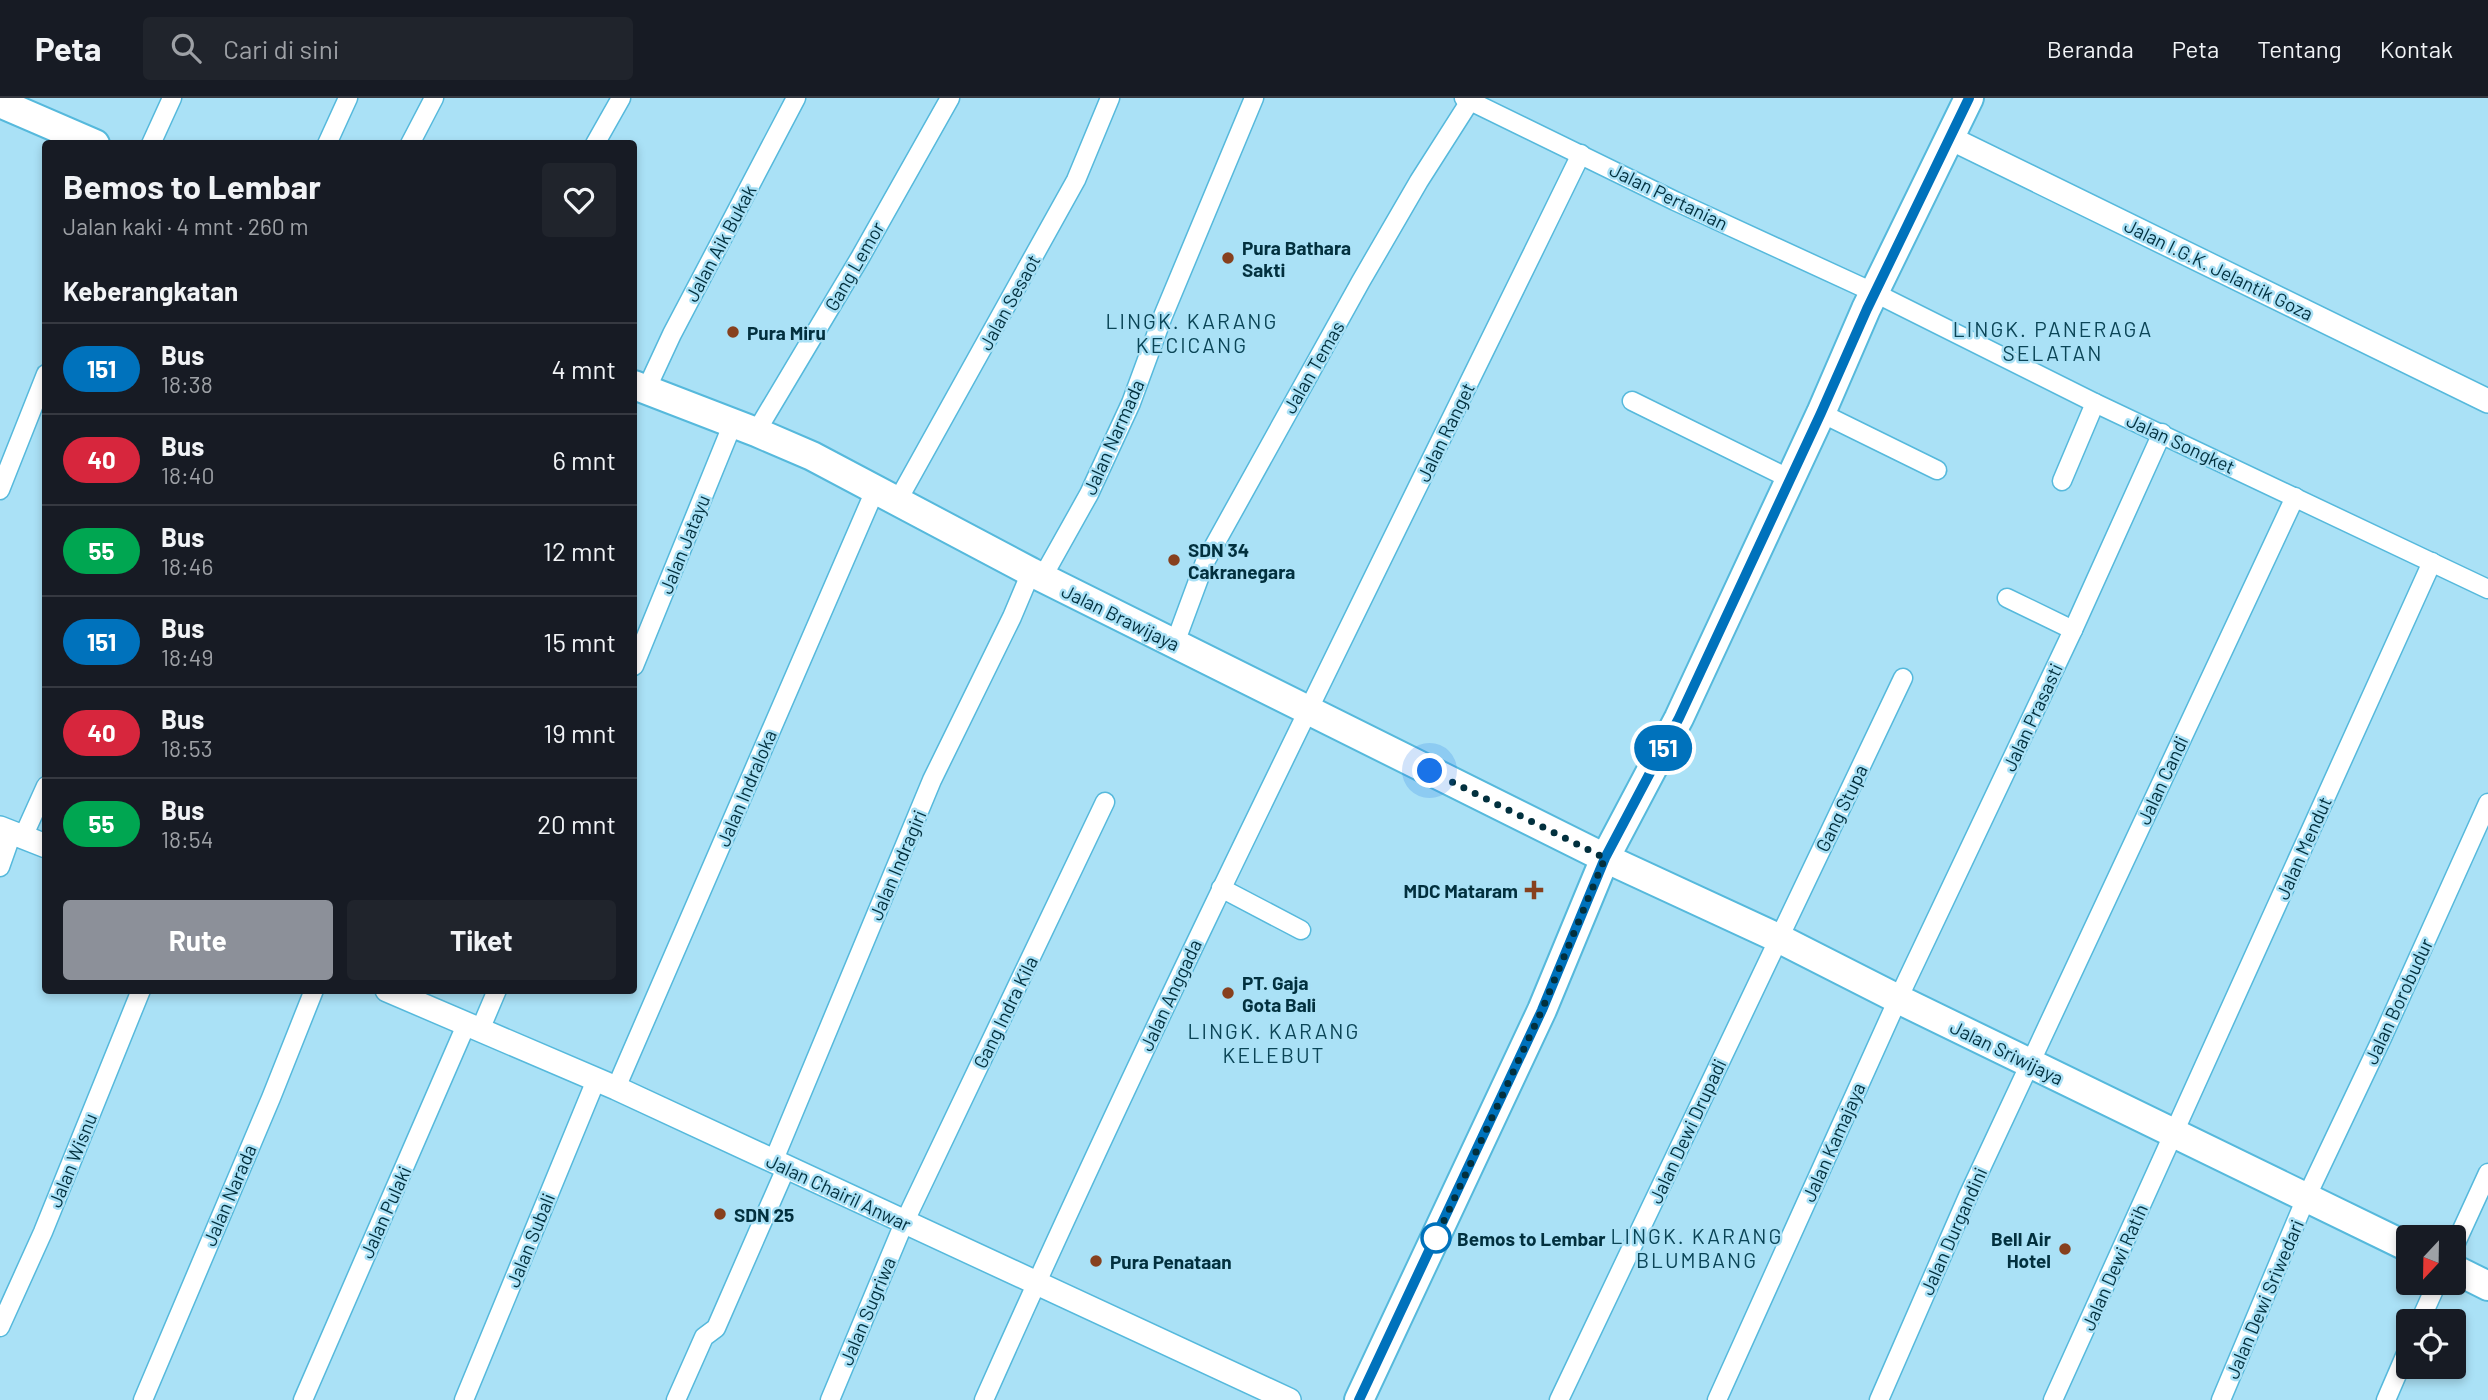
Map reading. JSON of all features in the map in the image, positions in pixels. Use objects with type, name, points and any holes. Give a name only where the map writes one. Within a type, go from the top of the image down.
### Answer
[{"type":"main road","points":[[1359,1400],[1542,1010],[1605,858],[1679,718],[1875,293],[1969,98]]},
{"type":"main road","points":[[12,103],[87,140]]},
{"type":"main road","name":"Jalan Brawijaya","points":[[640,387],[744,427],[887,494],[1037,575],[1605,858]]},
{"type":"main road","name":"Jalan Sriwijaya","points":[[1605,858],[1778,938],[2396,1241]]},
{"type":"main road","points":[[2466,1275],[2488,1286]]},
{"type":"street","points":[[153,140],[173,98]]},
{"type":"street","points":[[329,140],[348,98]]},
{"type":"street","points":[[412,140],[433,98]]},
{"type":"street","points":[[596,140],[621,98]]},
{"type":"street","name":"Jalan Aik Bukak","points":[[640,387],[672,334],[796,98]]},
{"type":"street","name":"Gang Lemor","points":[[744,427],[860,256],[950,98]]},
{"type":"street","name":"Jalan Sesaot","points":[[887,494],[1076,180],[1110,98]]},
{"type":"street","name":"Jalan Narmada","points":[[1037,575],[1089,494],[1131,403],[1163,316],[1254,98]]},
{"type":"street","name":"Jalan Pertanian","points":[[1467,100],[1875,293]]},
{"type":"street","name":"Jalan Temas","points":[[1175,643],[1205,562],[1467,100]]},
{"type":"street","name":"Jalan I.G.K. Jelantik Goza","points":[[1950,138],[2488,401]]},
{"type":"street","name":"Jalan Ranget","points":[[1308,710],[1581,154]]},
{"type":"street","name":"Jalan Songket","points":[[1875,293],[2095,403],[2488,589]]},
{"type":"street","points":[[0,491],[42,384]]},
{"type":"street","points":[[1632,401],[1790,479]]},
{"type":"street","points":[[2062,481],[2095,403]]},
{"type":"street","points":[[1821,413],[1937,470]]},
{"type":"street","name":"Jalan Jatayu","points":[[637,659],[744,427]]},
{"type":"street","name":"Jalan Prasasti","points":[[1898,999],[2073,630],[2162,433]]},
{"type":"street","name":"Jalan Indraloka","points":[[606,1084],[887,494]]},
{"type":"street","name":"Jalan Candi","points":[[2030,1063],[2295,496]]},
{"type":"street","name":"Jalan Mendut","points":[[2174,1134],[2432,562]]},
{"type":"street","name":"Jalan Indragiri","points":[[676,1400],[704,1338],[716,1328],[932,780],[1012,617],[1037,575]]},
{"type":"street","points":[[2007,598],[2073,630]]},
{"type":"street","name":"Gang Stupa","points":[[1778,938],[1903,678]]},
{"type":"street","name":"Jalan Anggada","points":[[984,1400],[1220,888],[1308,710]]},
{"type":"street","points":[[0,867],[12,833],[42,792]]},
{"type":"street","name":"Gang Indra Kila","points":[[904,1223],[1105,802]]},
{"type":"street","name":"Jalan Borobudur","points":[[2306,1198],[2488,803]]},
{"type":"street","points":[[12,833],[42,844]]},
{"type":"street","points":[[1220,888],[1301,930]]},
{"type":"street","name":"Jalan Dewi Drupadi","points":[[1559,1400],[1778,938]]},
{"type":"street","name":"Jalan Wisnu","points":[[0,1327],[43,1232],[139,994]]},
{"type":"street","name":"Jalan Narada","points":[[143,1400],[312,994]]},
{"type":"street","name":"Jalan Chairil Anwar","points":[[396,994],[606,1084],[1289,1400]]},
{"type":"street","points":[[473,1027],[494,994]]},
{"type":"street","name":"Jalan Kamajaya","points":[[1717,1400],[1898,999]]},
{"type":"street","name":"Jalan Pulaki","points":[[303,1400],[473,1027]]},
{"type":"street","name":"Jalan Durgandini","points":[[1879,1400],[2030,1063]]},
{"type":"street","name":"Jalan Subali","points":[[464,1400],[606,1084]]},
{"type":"street","name":"Jalan Dewi Ratih","points":[[2053,1400],[2174,1134]]},
{"type":"street","points":[[2464,1225],[2488,1173]]},
{"type":"street","name":"Jalan Dewi Sriwedari","points":[[2221,1400],[2306,1198]]},
{"type":"street","name":"Jalan Sugriwa","points":[[830,1400],[904,1223]]},
{"type":"street","points":[[2386,1400],[2396,1377]]},
{"type":"bus line","name":"151","points":[[1359,1400],[1542,1010],[1605,858],[1679,718],[1867,309],[1969,98]]},
{"type":"place","name":"Pura Bathara Sakti","points":[[1228,258]]},
{"type":"place","name":"Pura Miru","points":[[733,332]]},
{"type":"place","name":"SDN 34 Cakranegara","points":[[1174,560]]},
{"type":"place","name":"MDC Mataram","points":[[1534,890]]},
{"type":"place","name":"PT. Gaja Gota Bali","points":[[1228,993]]},
{"type":"place","name":"SDN 25","points":[[720,1214]]},
{"type":"place","name":"Bemos to Lembar","points":[[1436,1238]]},
{"type":"place","name":"Bell Air Hotel","points":[[2065,1249]]},
{"type":"place","name":"Pura Penataan","points":[[1096,1261]]},
{"type":"district","name":"LINGK. KARANG KECICANG","points":[[1192,332]]},
{"type":"district","name":"LINGK. PANERAGA SELATAN","points":[[2053,340]]},
{"type":"district","name":"LINGK. KARANG KELEBUT","points":[[1274,1042]]},
{"type":"district","name":"LINGK. KARANG BLUMBANG","points":[[1697,1247]]},
{"type":"route","points":[[1430,771],[1605,858],[1542,1010],[1436,1238]]}]
